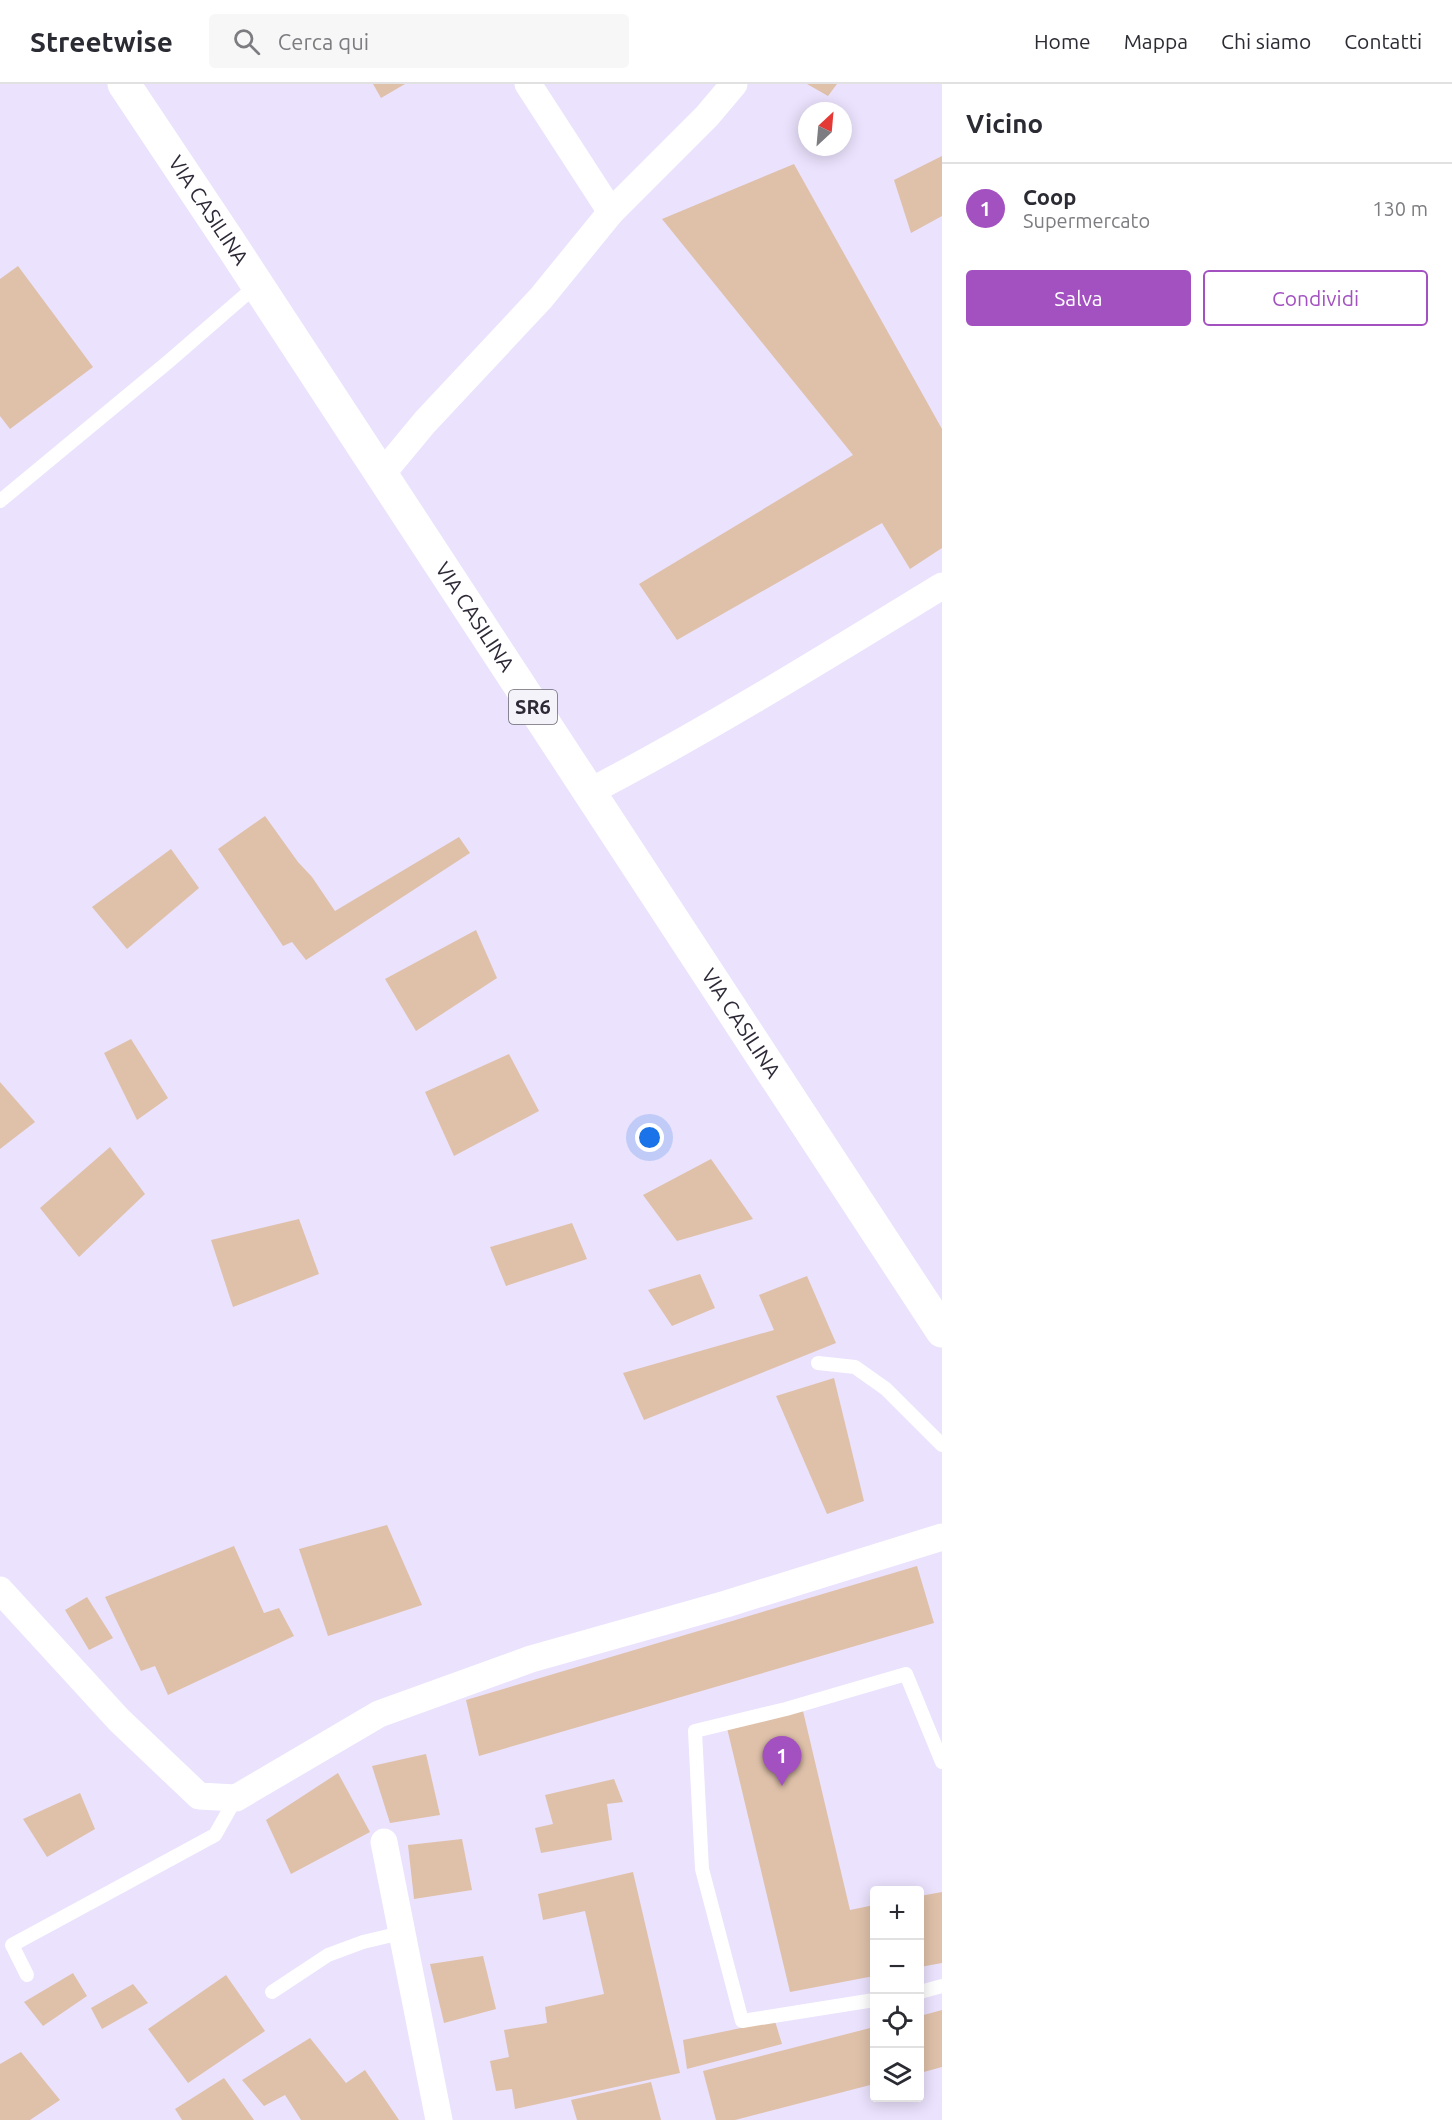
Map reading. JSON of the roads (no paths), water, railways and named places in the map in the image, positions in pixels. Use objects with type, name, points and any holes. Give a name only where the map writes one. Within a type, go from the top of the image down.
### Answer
[{"type":"main road","name":"VIA CASILINA","points":[[124,84],[942,1330]]},
{"type":"street","points":[[528,84],[611,212]]},
{"type":"street","points":[[381,475],[425,422],[541,298],[611,212],[708,116],[734,84]]},
{"type":"street","points":[[589,792],[688,738],[942,586]]},
{"type":"street","points":[[0,1590],[119,1720],[199,1796],[236,1798],[379,1714],[531,1659],[726,1604],[942,1537]]},
{"type":"street","points":[[384,1842],[440,2120]]},
{"type":"lane","points":[[0,501],[257,285]]},
{"type":"lane","points":[[818,1363],[855,1367],[886,1389],[942,1445]]},
{"type":"lane","points":[[870,2001],[742,2021],[702,1869],[695,1731],[786,1709],[906,1674],[942,1762]]},
{"type":"lane","points":[[27,1975],[12,1945],[216,1835],[236,1798]]},
{"type":"lane","points":[[272,1992],[328,1955],[363,1942],[401,1933]]},
{"type":"lane","points":[[924,1991],[942,1986]]},
{"type":"place","name":"Coop","points":[[782,1786]]}]
